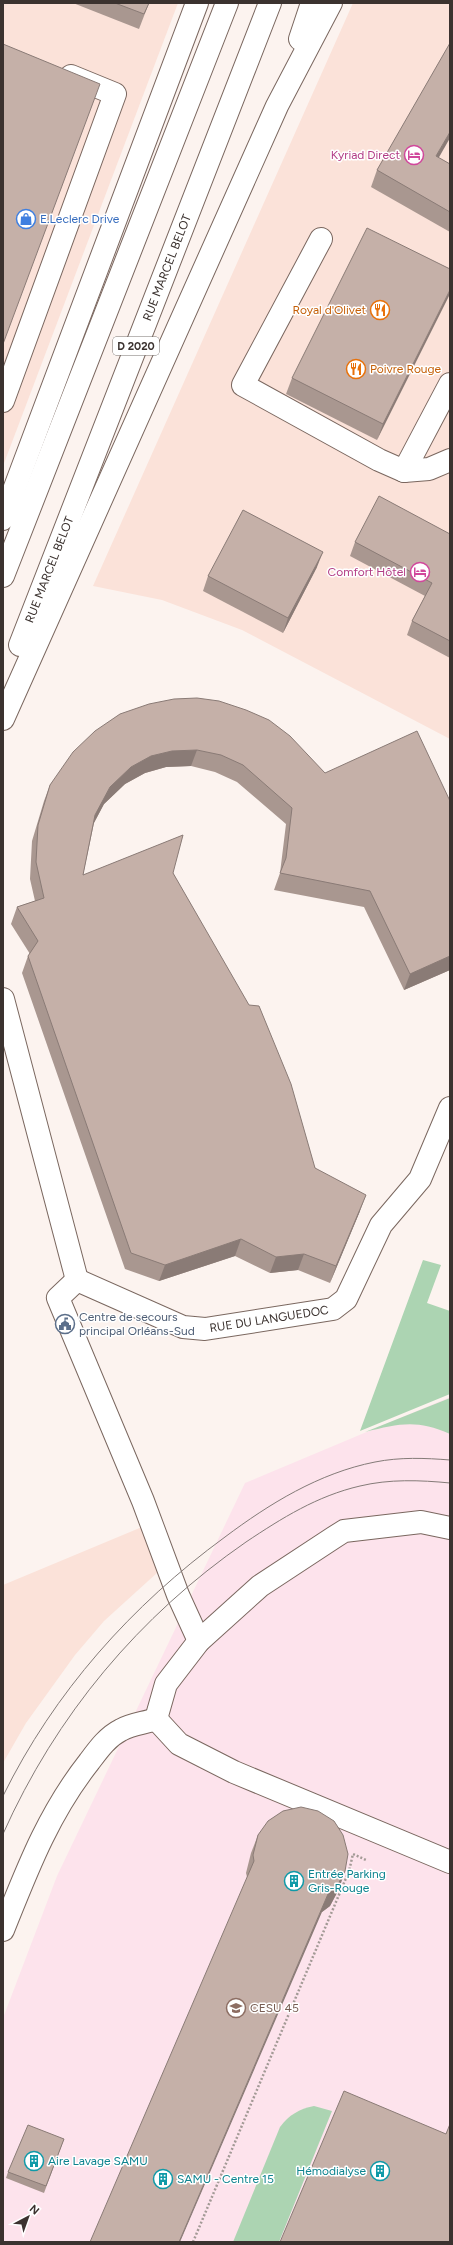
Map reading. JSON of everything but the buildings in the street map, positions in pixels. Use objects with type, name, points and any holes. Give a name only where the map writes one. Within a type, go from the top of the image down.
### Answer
[{"type":"main road","points":[[3,519],[197,3]]},
{"type":"main road","name":"D 2020","points":[[3,576],[227,3]]},
{"type":"main road","name":"RUE MARCEL BELOT","points":[[3,689],[270,3]]},
{"type":"main road","points":[[277,106],[312,3]]},
{"type":"main road","points":[[3,718],[277,106],[331,3]]},
{"type":"main road","points":[[3,401],[116,94],[52,67]]},
{"type":"main road","points":[[321,239],[243,385],[379,460],[404,471],[429,469],[450,460]]},
{"type":"main road","points":[[404,471],[450,384]]},
{"type":"main road","points":[[3,999],[77,1280],[58,1298],[143,1501],[178,1595],[199,1641]]},
{"type":"main road","name":"RUE DU LANGUEDOC","points":[[77,1280],[183,1327],[205,1329],[333,1309],[346,1299],[381,1225],[420,1180],[450,1108]]},
{"type":"main road","points":[[156,1719],[166,1684],[199,1641],[260,1586],[344,1531],[421,1522],[450,1528]]},
{"type":"main road","points":[[156,1719],[179,1744],[234,1772],[450,1862]]},
{"type":"main road","points":[[3,1930],[39,1842],[56,1808],[79,1774],[104,1742],[121,1729],[156,1719]]},
{"type":"path","points":[[192,2242],[349,1871],[353,1854],[370,1861]]},
{"type":"shaded area","points":[[3,3],[178,3],[3,466]]},
{"type":"shaded area","points":[[353,3],[450,3],[450,739],[242,630],[162,600],[93,586]]},
{"type":"shaded area","points":[[450,1397],[450,2242],[3,2242],[3,2018],[57,1876],[245,1483]]},
{"type":"shaded area","points":[[142,1527],[158,1572],[104,1621],[75,1655],[26,1723],[3,1763],[3,1585]]},
{"type":"green space","points":[[423,1260],[441,1265],[427,1303],[450,1311],[450,1394],[360,1431]]},
{"type":"green space","points":[[450,1398],[450,1434],[427,1426],[408,1424],[365,1432]]},
{"type":"green space","points":[[314,2106],[332,2111],[279,2242],[233,2242],[280,2127],[295,2113]]},
{"type":"tram line","points":[[3,1796],[23,1758],[46,1721],[71,1686],[98,1653],[127,1621],[158,1592],[191,1563],[225,1537],[259,1513],[296,1491],[354,1467],[394,1459],[412,1458],[450,1460]]},
{"type":"tram line","points":[[3,1834],[24,1790],[48,1749],[75,1709],[104,1671],[170,1602],[207,1571],[246,1542],[300,1509],[344,1490],[393,1481],[450,1483]]},
{"type":"place","name":"Kyriad Direct","points":[[414,155]]},
{"type":"place","name":"E.Leclerc Drive","points":[[26,219]]},
{"type":"place","name":"Royal d'Olivet","points":[[380,310]]},
{"type":"place","name":"Poivre Rouge","points":[[356,369]]},
{"type":"place","name":"Comfort Hôtel","points":[[420,572]]},
{"type":"place","name":"Centre de secours principal Orléans-Sud","points":[[65,1324]]},
{"type":"place","name":"Entrée Parking Gris-Rouge","points":[[294,1881]]},
{"type":"place","name":"CESU 45","points":[[236,2008]]},
{"type":"place","name":"Aire Lavage SAMU","points":[[34,2161]]},
{"type":"place","name":"Hémodialyse","points":[[380,2171]]},
{"type":"place","name":"SAMU - Centre 15","points":[[163,2179]]}]
